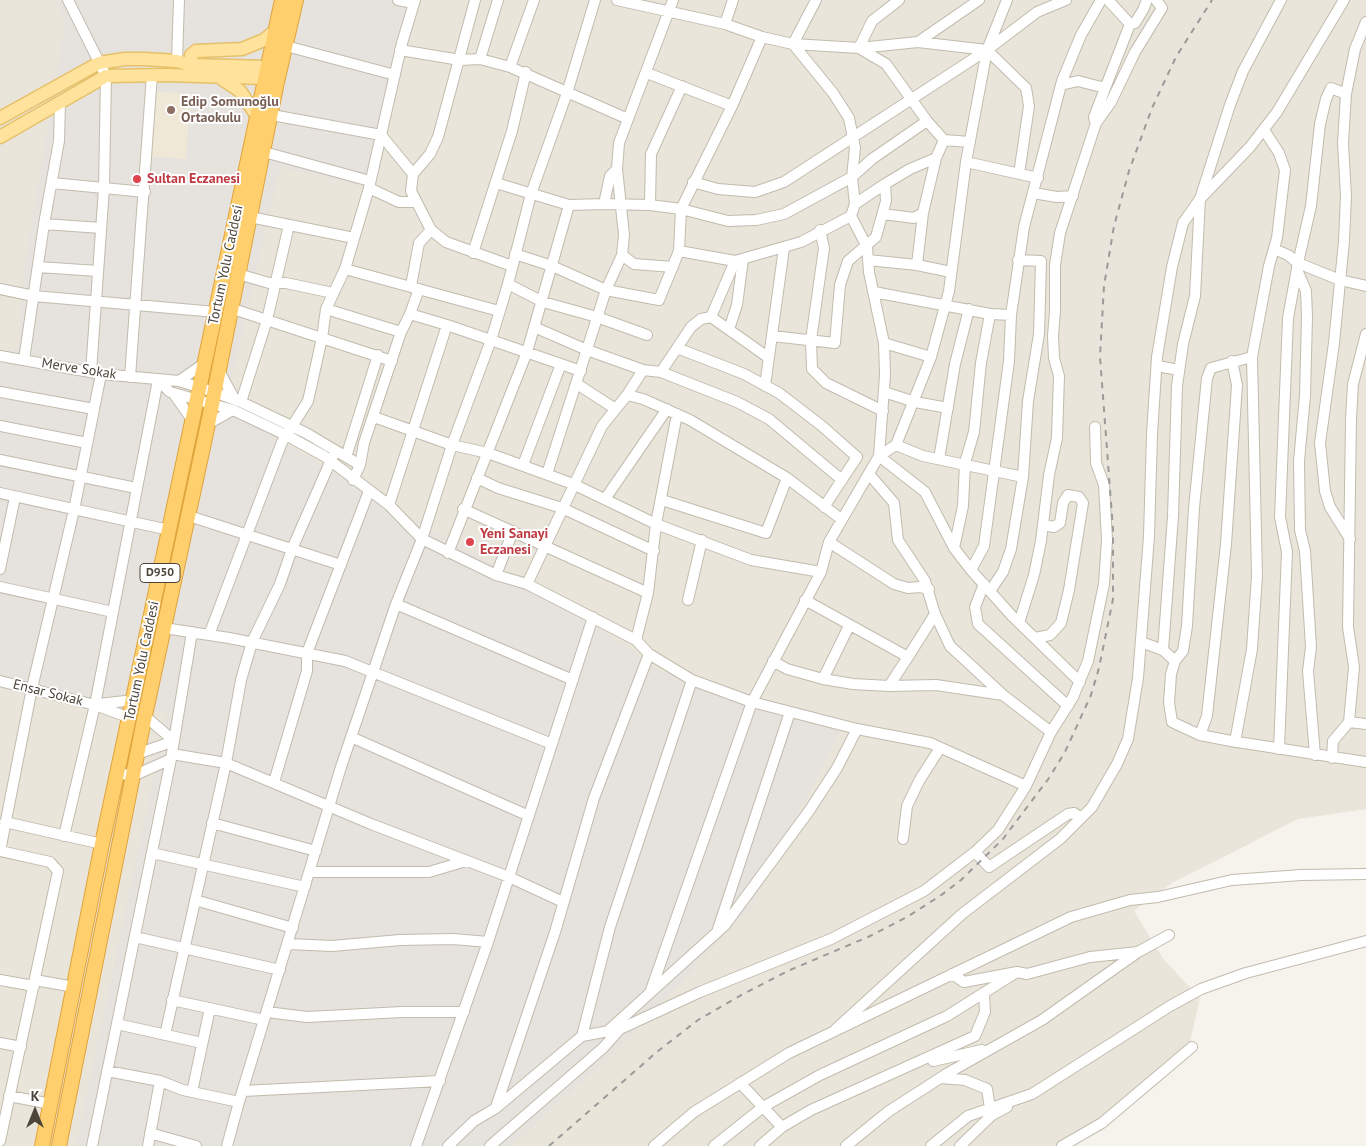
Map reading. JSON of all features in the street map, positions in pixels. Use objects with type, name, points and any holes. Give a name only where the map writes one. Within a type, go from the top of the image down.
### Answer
[{"type":"highway","name":"Tortum Yolu Caddesi","points":[[42,1146],[102,844],[193,421],[219,371],[230,308],[272,115],[275,31],[282,0]]},
{"type":"highway","name":"Tortum Yolu Caddesi","points":[[59,1146],[145,716],[208,424],[205,363],[257,116],[272,74],[286,46],[296,0]]},
{"type":"main road","points":[[191,65],[191,55],[196,51],[234,51],[252,46],[275,31]]},
{"type":"main road","points":[[0,118],[99,63],[125,59],[177,61],[191,65],[272,74]]},
{"type":"main road","points":[[0,137],[106,76],[217,77],[272,74]]},
{"type":"main road","points":[[217,77],[240,90],[257,116]]},
{"type":"street","points":[[0,1141],[58,871],[50,862],[0,851],[32,688],[74,510],[94,410],[96,373],[95,302],[104,188],[106,76],[68,0]]},
{"type":"street","points":[[177,61],[178,0]]},
{"type":"street","points":[[209,635],[289,431],[308,401],[322,338],[326,309],[346,269],[369,185],[400,50],[414,2],[398,0]]},
{"type":"street","points":[[475,0],[438,137],[430,154],[413,174],[411,192],[431,230],[446,242],[512,266]]},
{"type":"street","points":[[480,59],[498,0]]},
{"type":"street","points":[[510,67],[534,0]]},
{"type":"street","points":[[228,1146],[239,1102],[351,737],[396,604],[422,539],[452,445],[491,340],[508,284],[531,194],[567,93],[594,0]]},
{"type":"street","points":[[618,0],[670,10],[725,24],[762,38],[793,44],[859,48],[918,42],[987,50],[1026,88],[1029,106],[1019,174]]},
{"type":"street","points":[[547,474],[606,290],[622,255],[624,235],[617,169],[620,143],[673,0]]},
{"type":"street","points":[[725,24],[733,0]]},
{"type":"street","points":[[793,44],[816,0]]},
{"type":"street","points":[[859,48],[872,21],[899,0]]},
{"type":"street","points":[[918,42],[979,0]]},
{"type":"street","points":[[879,456],[896,446],[915,402],[931,357],[949,291],[966,162],[987,50],[1007,0]]},
{"type":"street","points":[[693,182],[718,189],[755,192],[784,182],[987,50],[1037,12],[1066,0]]},
{"type":"street","points":[[971,570],[984,546],[1009,360],[1011,315],[1018,260],[1033,193],[1061,85],[1081,35],[1101,0]]},
{"type":"street","points":[[1108,0],[1130,24]]},
{"type":"street","points":[[1096,123],[1094,118],[1130,24],[1139,17],[1147,0]]},
{"type":"street","points":[[1019,623],[1034,575],[1057,438],[1059,376],[1053,336],[1056,294],[1055,265],[1060,233],[1096,123],[1111,102],[1135,52],[1162,8],[1156,0]]},
{"type":"street","points":[[1164,650],[1173,516],[1177,386],[1195,296],[1200,199],[1230,104],[1243,71],[1281,0]]},
{"type":"street","points":[[836,1029],[962,914],[1045,851],[1081,818],[1092,806],[1117,764],[1128,739],[1141,642],[1149,536],[1152,434],[1157,366],[1172,267],[1183,222],[1200,199],[1264,130],[1277,112],[1344,0]]},
{"type":"street","points":[[1350,539],[1330,507],[1325,491],[1320,443],[1340,280],[1346,196],[1343,143],[1346,94],[1355,49],[1366,22]]},
{"type":"street","points":[[515,254],[552,266],[606,290],[659,300],[679,252],[681,209],[732,106],[762,38]]},
{"type":"street","points":[[650,993],[752,702],[795,623],[805,600],[822,572],[829,542],[879,456],[884,392],[884,343],[867,247],[851,216],[855,204],[852,177],[854,138],[850,118],[833,93],[793,44]]},
{"type":"street","points":[[286,46],[395,75]]},
{"type":"street","points":[[859,48],[886,64],[927,121],[944,140],[970,142]]},
{"type":"street","points":[[400,50],[460,60],[480,59],[510,67],[526,72],[567,93],[628,119]]},
{"type":"street","points":[[473,253],[512,131],[526,72]]},
{"type":"street","points":[[647,73],[732,106]]},
{"type":"street","points":[[130,377],[137,304],[152,75]]},
{"type":"street","points":[[1061,85],[1078,81],[1105,88]]},
{"type":"street","points":[[650,205],[651,154],[682,86]]},
{"type":"street","points":[[1279,749],[1287,552],[1280,517],[1288,318],[1311,206],[1320,124],[1326,99],[1330,88],[1346,94]]},
{"type":"street","points":[[24,360],[44,224],[59,142],[60,103]]},
{"type":"street","points":[[272,115],[381,135],[413,174]]},
{"type":"street","points":[[496,184],[569,205],[650,205],[681,209],[728,221],[756,220],[784,214],[852,177],[872,159],[927,121]]},
{"type":"street","points":[[1235,742],[1252,649],[1257,576],[1252,357],[1274,249],[1285,170],[1279,153],[1264,130]]},
{"type":"street","points":[[917,265],[923,213],[936,158],[944,140]]},
{"type":"street","points":[[264,152],[369,185],[398,202],[415,202]]},
{"type":"street","points":[[855,204],[910,169],[936,158]]},
{"type":"street","points":[[966,162],[1038,178]]},
{"type":"street","points":[[604,204],[610,176],[617,169]]},
{"type":"street","points":[[52,183],[145,192]]},
{"type":"street","points":[[772,336],[835,343],[840,285],[848,261],[867,247],[876,237],[883,214],[887,190],[885,184]]},
{"type":"street","points":[[1033,193],[1057,197],[1073,196]]},
{"type":"street","points":[[448,553],[463,509],[488,453],[527,352],[569,205]]},
{"type":"street","points":[[883,214],[914,218],[923,213]]},
{"type":"street","points":[[679,252],[739,260],[801,242],[820,230],[851,216]]},
{"type":"street","points":[[250,217],[354,238]]},
{"type":"street","points":[[44,224],[101,228]]},
{"type":"street","points":[[208,424],[237,404],[267,320],[289,225]]},
{"type":"street","points":[[353,480],[360,465],[364,443],[401,332],[410,314],[415,288],[419,243],[431,230]]},
{"type":"street","points":[[820,230],[824,248],[811,340],[812,369],[826,384],[883,411]]},
{"type":"street","points":[[765,386],[784,248]]},
{"type":"street","points":[[1274,249],[1288,254],[1298,267],[1306,291],[1305,396],[1299,461],[1300,530],[1305,551],[1311,647],[1308,671],[1315,755]]},
{"type":"street","points":[[622,255],[634,264],[673,267]]},
{"type":"street","points":[[712,317],[739,260]]},
{"type":"street","points":[[729,329],[737,305],[739,260]]},
{"type":"street","points":[[868,260],[917,265],[951,272]]},
{"type":"street","points":[[1018,260],[1041,261],[1042,270],[1039,334],[1028,401],[1023,477],[1011,549],[1003,572],[987,588],[975,607],[978,624],[1068,706]]},
{"type":"street","points":[[38,267],[98,271]]},
{"type":"street","points":[[1298,267],[1366,286]]},
{"type":"street","points":[[346,269],[499,311]]},
{"type":"street","points":[[238,274],[333,293]]},
{"type":"street","points":[[508,284],[542,302],[597,317],[647,335]]},
{"type":"street","points":[[0,289],[34,296],[216,312]]},
{"type":"street","points":[[874,292],[990,314],[1011,315]]},
{"type":"street","points":[[230,308],[392,361]]},
{"type":"street","points":[[326,309],[401,332]]},
{"type":"street","points":[[939,460],[955,364],[969,309]]},
{"type":"street","points":[[410,314],[581,371]]},
{"type":"street","points":[[954,548],[963,506],[965,463],[974,432],[990,314]]},
{"type":"street","points":[[661,372],[691,327],[701,319],[712,317],[769,358]]},
{"type":"street","points":[[389,505],[447,325]]},
{"type":"street","points":[[534,327],[587,350],[643,370],[661,372],[737,402],[769,419],[842,480]]},
{"type":"street","points":[[1332,758],[1333,741],[1349,722],[1354,667],[1348,627],[1353,384],[1366,334]]},
{"type":"street","points":[[884,343],[931,357]]},
{"type":"street","points":[[677,348],[718,363],[779,393],[822,426],[856,457],[824,507]]},
{"type":"street","name":"Merve Sokak","points":[[0,356],[96,373],[179,381],[206,396]]},
{"type":"street","points":[[346,457],[368,393],[378,356]]},
{"type":"street","points":[[1252,357],[1211,368],[1207,378],[1194,508],[1187,626],[1183,650],[1175,662],[1171,674],[1169,702],[1172,722],[1200,734],[1235,742],[1366,762]]},
{"type":"street","points":[[1200,734],[1207,716],[1226,544],[1237,385],[1232,361]]},
{"type":"street","points":[[179,381],[205,363]]},
{"type":"street","points":[[523,465],[561,364]]},
{"type":"street","points":[[1157,366],[1180,370]]},
{"type":"street","points":[[527,584],[602,426],[643,370]]},
{"type":"street","points":[[219,371],[237,404]]},
{"type":"street","points":[[64,836],[95,705],[158,380],[174,394],[193,421]]},
{"type":"street","points":[[577,384],[614,408]]},
{"type":"street","points":[[0,392],[94,410]]},
{"type":"street","points":[[884,392],[915,402],[948,408]]},
{"type":"street","points":[[174,394],[206,396],[237,404],[360,465]]},
{"type":"street","points":[[626,395],[643,399],[677,414],[787,478],[841,520]]},
{"type":"street","points":[[604,499],[667,409]]},
{"type":"street","points":[[636,640],[648,593],[656,524],[677,414]]},
{"type":"street","points":[[374,417],[452,445],[488,453],[547,474],[573,484],[656,524],[751,560],[822,572]]},
{"type":"street","points":[[0,426],[87,443]]},
{"type":"street","points":[[448,1146],[474,1121],[496,1108],[582,1036],[620,1029],[708,989],[831,939],[924,891],[975,852],[998,830],[1026,786],[1051,732],[1068,706],[1080,682],[1088,662],[1104,584],[1107,540],[1104,485],[1096,463],[1095,427]]},
{"type":"street","points":[[289,431],[389,505],[422,539],[496,575],[527,584],[593,617],[636,640],[649,654],[692,680],[752,702],[857,728],[930,743],[1026,786]]},
{"type":"street","points":[[896,446],[939,460],[965,463],[1023,477]]},
{"type":"street","points":[[165,1035],[226,763],[241,680],[252,642],[280,584],[292,549],[335,451]]},
{"type":"street","points":[[879,456],[926,492],[954,548],[971,570],[1019,623],[1080,682]]},
{"type":"street","points":[[0,460],[136,488]]},
{"type":"street","points":[[869,474],[894,503],[898,540],[912,558],[928,589],[935,614],[950,646],[1003,695],[1051,732]]},
{"type":"street","points":[[477,478],[498,488],[562,508],[654,551]]},
{"type":"street","points":[[662,500],[766,533],[787,478]]},
{"type":"street","points":[[274,782],[307,671],[307,653],[369,491]]},
{"type":"street","points":[[0,493],[169,530]]},
{"type":"street","points":[[1035,638],[1050,635],[1061,623],[1069,590],[1083,503],[1079,497],[1068,495],[1063,503],[1060,523],[1054,527],[1043,525]]},
{"type":"street","points":[[0,569],[15,497]]},
{"type":"street","points":[[463,509],[648,593]]},
{"type":"street","points":[[189,516],[341,565]]},
{"type":"street","points":[[496,575],[513,531]]},
{"type":"street","points":[[688,600],[702,540]]},
{"type":"street","points":[[829,542],[894,584],[908,588],[920,587],[928,589]]},
{"type":"street","points":[[0,587],[113,612]]},
{"type":"street","points":[[805,600],[908,657]]},
{"type":"street","points":[[396,604],[573,680]]},
{"type":"street","points":[[889,686],[935,614]]},
{"type":"street","points":[[416,1146],[488,942],[593,617]]},
{"type":"street","points":[[822,679],[849,626]]},
{"type":"street","points":[[164,628],[252,642],[345,662],[552,744]]},
{"type":"street","points":[[92,1146],[174,741],[192,632]]},
{"type":"street","points":[[1141,642],[1164,650],[1175,662]]},
{"type":"street","points":[[496,1108],[563,902],[594,798],[649,654]]},
{"type":"street","points":[[773,662],[787,670],[822,679],[889,686],[936,685],[1003,695]]},
{"type":"street","points":[[582,1036],[610,927],[692,680]]},
{"type":"street","name":"Ensar Sokak","points":[[0,681],[95,705],[130,718]]},
{"type":"street","points":[[95,705],[134,700]]},
{"type":"street","points":[[717,933],[790,712]]},
{"type":"street","points":[[145,716],[174,741]]},
{"type":"street","points":[[1349,722],[1366,724]]},
{"type":"street","points":[[609,1031],[717,933],[754,888],[837,768],[857,728]]},
{"type":"street","points":[[351,737],[529,816]]},
{"type":"street","points":[[138,754],[174,741]]},
{"type":"street","points":[[903,839],[907,806],[919,781],[940,748]]},
{"type":"street","points":[[118,773],[133,776],[171,756],[226,763],[330,805],[370,824],[509,877],[563,902]]},
{"type":"street","points":[[975,852],[989,867],[1068,814],[1074,813],[1081,818]]},
{"type":"street","points":[[5,822],[102,844]]},
{"type":"street","points":[[212,823],[316,851]]},
{"type":"street","points":[[152,853],[305,887]]},
{"type":"street","points":[[310,872],[429,872],[466,861]]},
{"type":"street","points":[[654,1146],[694,1112],[789,1053],[1071,917],[1130,900],[1158,897],[1232,880],[1366,874]]},
{"type":"street","points":[[195,900],[293,928]]},
{"type":"street","points":[[846,1146],[889,1111],[940,1078],[1042,1020],[1138,952],[1168,935]]},
{"type":"street","points":[[135,937],[280,970]]},
{"type":"street","points":[[288,944],[332,946],[400,940],[453,938],[488,942]]},
{"type":"street","points":[[960,1146],[992,1115],[1032,1094],[1170,1006],[1201,990],[1246,973],[1366,941]]},
{"type":"street","points":[[952,974],[964,982],[1017,972],[1027,974],[1111,954],[1138,952]]},
{"type":"street","points":[[714,1146],[763,1107],[820,1075],[947,1016],[1017,972]]},
{"type":"street","points":[[0,980],[74,987]]},
{"type":"street","points":[[760,1146],[782,1127],[811,1110],[975,1036],[985,1012],[984,994]]},
{"type":"street","points":[[172,1000],[210,1008],[266,1016],[307,1017],[402,1012],[464,1012]]},
{"type":"street","points":[[192,1092],[210,1008]]},
{"type":"street","points":[[117,1024],[202,1044]]},
{"type":"street","points":[[490,1146],[603,1048],[620,1029]]},
{"type":"street","points":[[0,1043],[20,1047]]},
{"type":"street","points":[[1062,1146],[1102,1123],[1192,1047]]},
{"type":"street","points":[[912,1066],[994,1048]]},
{"type":"street","points":[[107,1072],[160,1081],[192,1092],[239,1102]]},
{"type":"street","points":[[940,1078],[965,1080],[987,1089],[990,1108]]},
{"type":"street","points":[[148,1146],[160,1081]]},
{"type":"street","points":[[243,1091],[440,1081]]},
{"type":"street","points":[[740,1083],[782,1127]]},
{"type":"street","points":[[931,1146],[968,1116],[1032,1094]]},
{"type":"street","points":[[9,1096],[51,1104]]},
{"type":"street","points":[[150,1133],[196,1146]]},
{"type":"shaded area","points":[[0,0],[1366,0],[1366,809],[1298,819],[1172,883],[1134,911],[1164,960],[1200,998],[1190,1042],[1092,1126],[1076,1146],[0,1146]]},
{"type":"shaded area","points":[[56,0],[413,0],[369,188],[280,167],[225,408],[587,620],[658,670],[839,731],[752,906],[623,1044],[511,1146],[76,1146],[167,712],[133,705],[95,705],[0,681],[0,352],[19,348],[21,288],[65,24]]},
{"type":"shaded area","name":"Edip Somunoğlu Ortaokulu","points":[[155,91],[191,94],[186,159],[148,156]]},
{"type":"railway","points":[[549,1146],[658,1051],[698,1020],[790,970],[868,937],[907,917],[961,880],[1003,839],[1049,778],[1065,752],[1091,695],[1099,668],[1113,599],[1113,529],[1100,357],[1104,286],[1114,226],[1129,171],[1152,108],[1176,57],[1212,0]]},
{"type":"place","name":"Edip Somunoğlu Ortaokulu","points":[[171,110]]},
{"type":"place","name":"Sultan Eczanesi","points":[[137,179]]},
{"type":"place","name":"Yeni Sanayi Eczanesi","points":[[470,542]]}]
